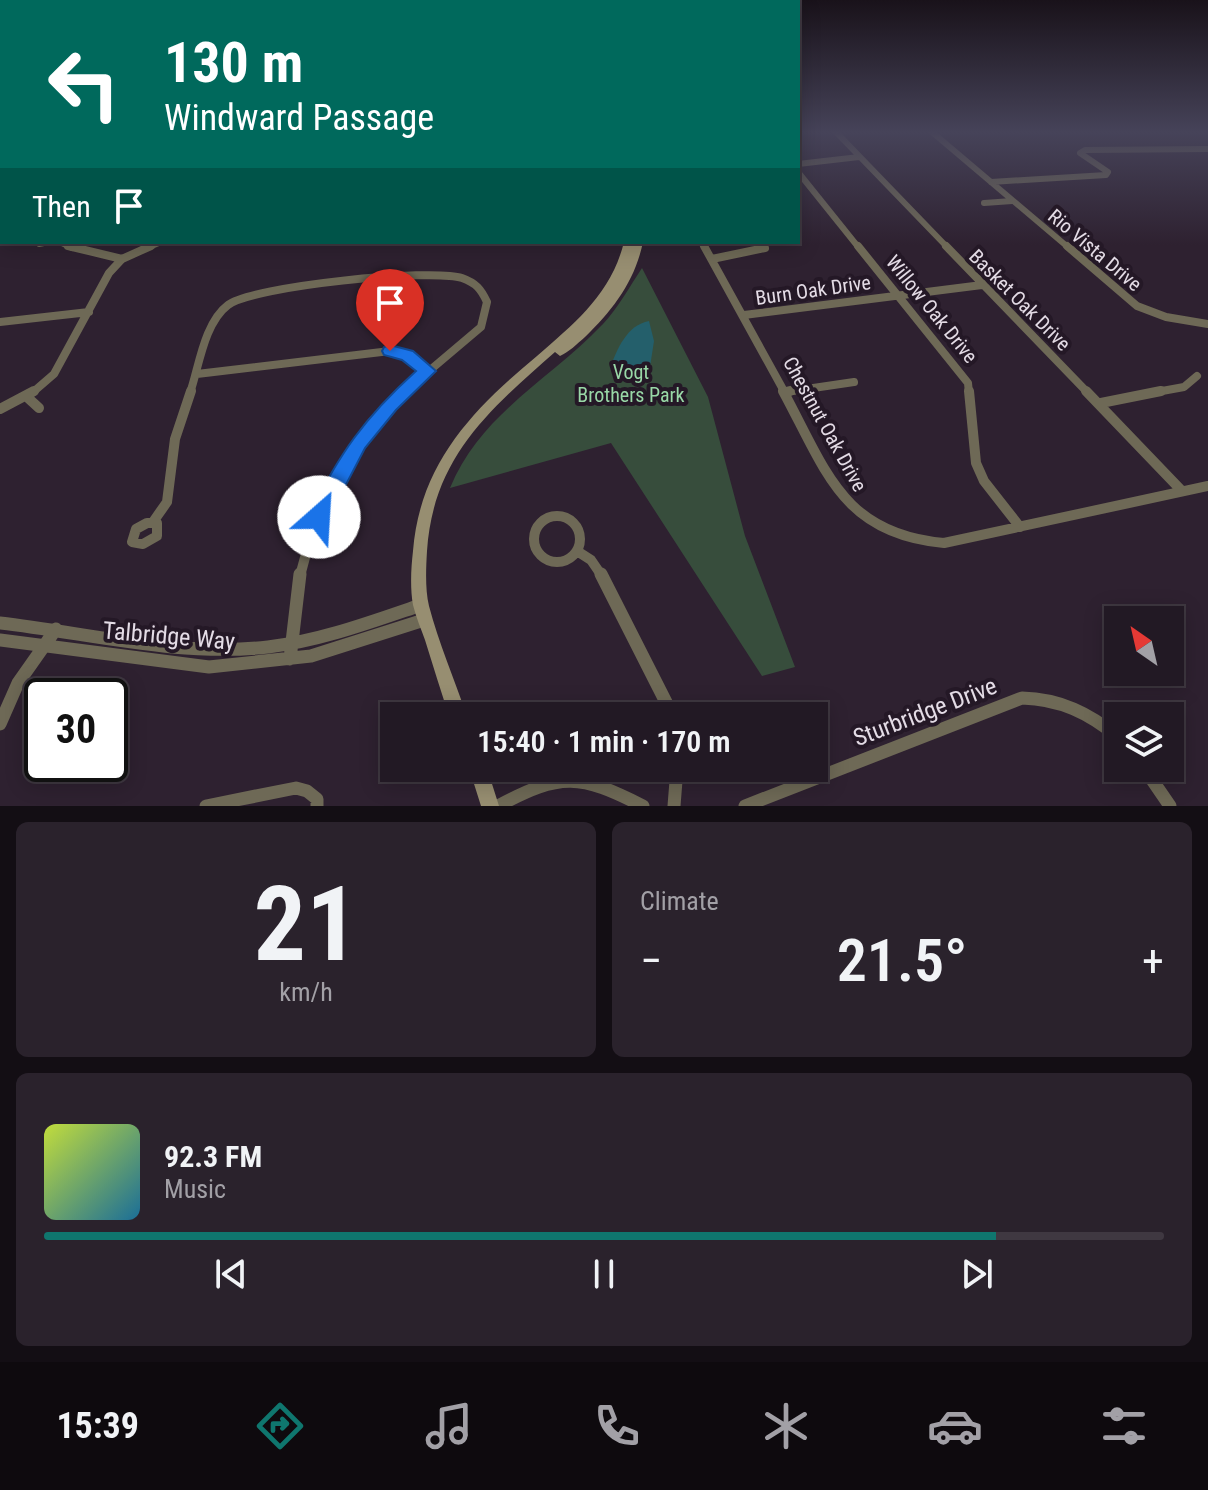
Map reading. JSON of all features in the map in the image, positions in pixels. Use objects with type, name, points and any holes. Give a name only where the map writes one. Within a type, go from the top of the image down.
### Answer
[{"type":"street","name":"Basket Oak Drive","points":[[871,170],[1101,403],[1181,490]]},
{"type":"street","name":"Rio Vista Drive","points":[[976,170],[1137,306],[1166,317],[1208,324]]},
{"type":"street","points":[[991,182],[1106,175],[1108,172],[1105,170]]},
{"type":"street","name":"Willow Oak Drive","points":[[800,174],[968,383],[976,463],[984,481],[1020,527]]},
{"type":"street","points":[[984,203],[1012,201]]},
{"type":"street","points":[[64,244],[122,259]]},
{"type":"street","points":[[0,409],[27,397],[54,374],[109,273],[122,259],[156,244]]},
{"type":"street","points":[[453,702],[422,613],[418,586],[425,512],[452,450],[500,397],[608,294],[619,274],[628,244]]},
{"type":"street","points":[[500,397],[595,321],[631,272],[638,244]]},
{"type":"street","name":"Chestnut Oak Drive","points":[[703,244],[843,498],[873,525],[907,539],[944,543],[1208,486]]},
{"type":"street","points":[[712,259],[765,248]]},
{"type":"street","points":[[153,522],[167,502],[175,439],[218,312],[243,296],[432,273],[464,278],[481,291],[489,313],[476,334],[389,405],[358,443],[329,494],[309,540],[300,576],[290,659]]},
{"type":"street","name":"Burn Oak Drive","points":[[744,315],[982,285]]},
{"type":"street","points":[[0,322],[89,312]]},
{"type":"street","points":[[197,374],[390,351],[407,355],[428,371]]},
{"type":"street","points":[[1101,403],[1184,387],[1197,376]]},
{"type":"street","points":[[786,392],[854,382]]},
{"type":"street","points":[[27,397],[39,408]]},
{"type":"street","points":[[552,518],[573,521],[582,537],[577,551],[562,560],[542,557],[532,542],[536,530],[552,518]]},
{"type":"street","points":[[577,551],[591,560],[605,580],[666,702]]},
{"type":"street","name":"Talbridge Way","points":[[0,623],[200,648],[266,648],[422,613]]},
{"type":"street","name":"Talbridge Way","points":[[0,640],[209,667],[290,659],[422,613]]},
{"type":"street","points":[[0,724],[18,683],[56,629]]},
{"type":"street","name":"Sturbridge Drive","points":[[745,806],[1022,698],[1045,699],[1071,706],[1104,726]]},
{"type":"street","points":[[498,806],[544,782],[581,778],[643,806]]},
{"type":"street","points":[[482,782],[490,806]]},
{"type":"street","points":[[674,806],[676,782]]},
{"type":"street","points":[[1154,782],[1170,806]]},
{"type":"street","points":[[206,806],[296,788],[307,791],[317,799],[317,806]]},
{"type":"green space","name":"Vogt Brothers Park","points":[[642,268],[708,397],[745,536],[795,667],[762,676],[611,443],[450,488],[480,438],[519,398],[603,324]]},
{"type":"water","points":[[649,321],[654,341],[649,373],[640,379],[622,380],[610,368],[616,353],[635,327]]},
{"type":"route","points":[[319,517],[358,443],[389,405],[428,371],[407,355],[390,351]]}]
